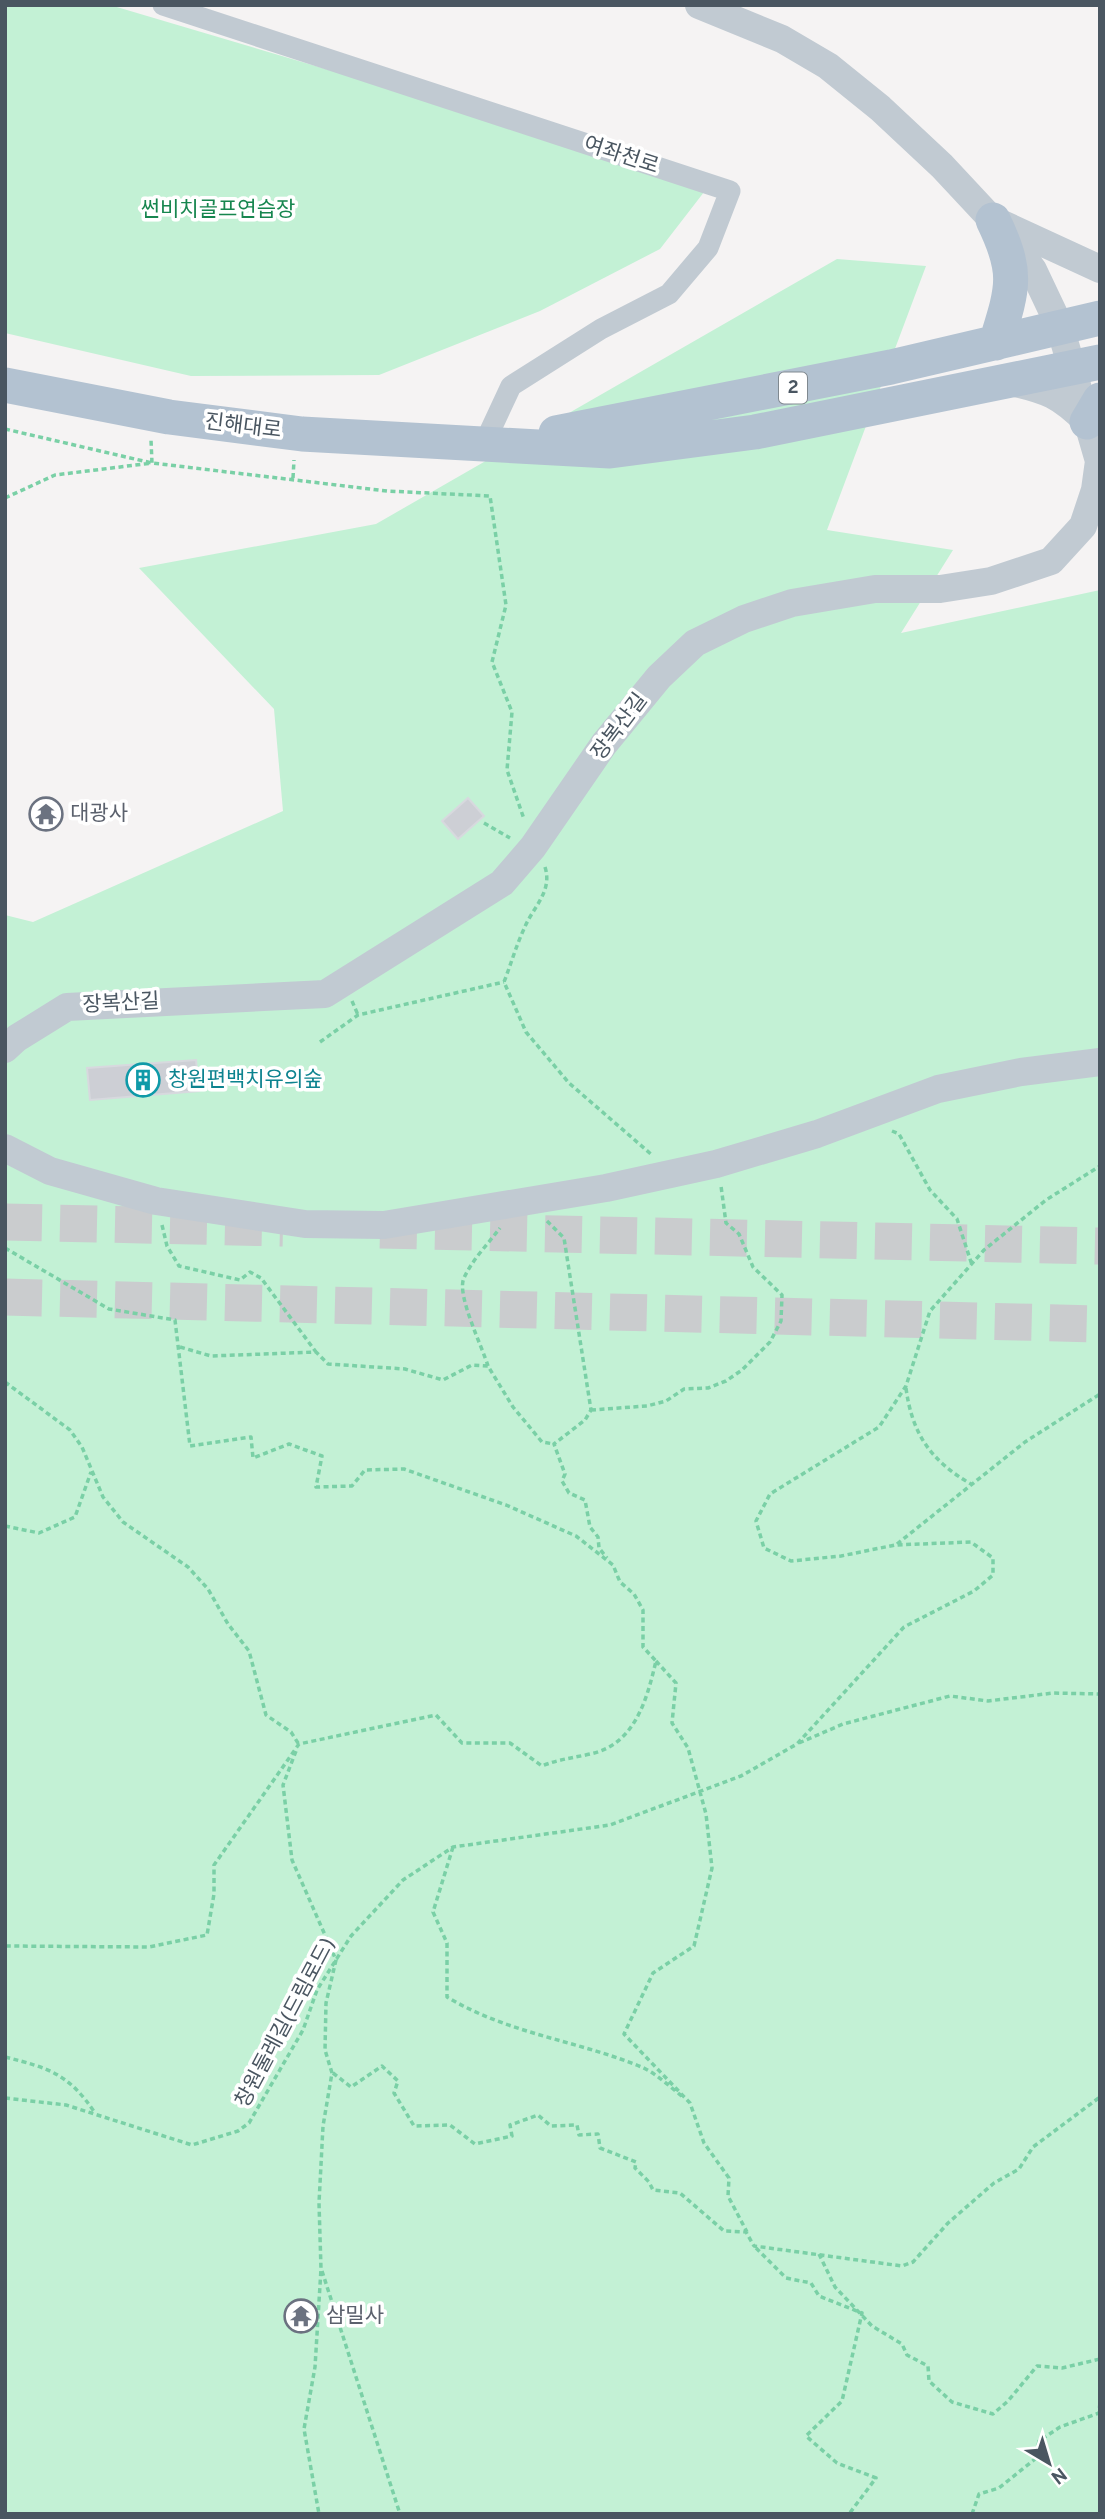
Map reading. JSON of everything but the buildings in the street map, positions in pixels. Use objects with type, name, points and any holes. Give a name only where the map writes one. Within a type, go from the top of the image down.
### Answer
[{"type":"main road","points":[[993,220],[1009,251],[1013,280],[996,342]]},
{"type":"main road","name":"2","points":[[484,444],[722,402],[1100,317]]},
{"type":"main road","name":"2","points":[[484,444],[610,451],[754,432],[1086,365]]},
{"type":"main road","name":"진해대로","points":[[5,385],[150,414],[302,434],[484,444]]},
{"type":"street","name":"여좌천로","points":[[163,5],[730,191],[708,248],[669,294],[601,330],[511,386],[484,444]]},
{"type":"street","points":[[699,5],[782,39],[828,66],[880,108],[993,220],[1100,269]]},
{"type":"street","name":"장복산길","points":[[5,1049],[17,1038],[67,1007],[325,994],[502,883],[532,849],[604,744],[659,677],[695,643],[744,619],[792,603],[875,589],[940,589],[991,581],[1051,561],[1083,526],[1095,490],[1099,461],[1086,365],[1059,327],[1033,270],[993,220]]},
{"type":"street","points":[[1005,380],[1045,389],[1093,411]]},
{"type":"street","points":[[5,1148],[50,1171],[156,1201],[305,1224],[384,1226],[712,1165],[938,1089],[1021,1072],[1100,1062]]},
{"type":"path","points":[[150,414],[152,463]]},
{"type":"path","points":[[5,429],[152,463],[387,491],[490,496],[506,605],[492,662],[512,712],[507,770],[532,849],[546,869],[547,881],[542,898],[525,926],[504,982],[526,1032],[569,1083],[653,1156],[662,1176]]},
{"type":"path","points":[[5,498],[55,475],[152,463]]},
{"type":"path","points":[[485,823],[532,849]]},
{"type":"path","points":[[320,1042],[358,1015],[504,982]]},
{"type":"path","points":[[861,1117],[899,1133],[930,1190],[957,1219],[972,1265]]},
{"type":"path","points":[[591,1410],[647,1406],[666,1401],[684,1389],[716,1386],[742,1370],[770,1342],[781,1321],[782,1295],[753,1267],[739,1234],[726,1223],[722,1189],[712,1165]]},
{"type":"path","name":"창원둘레길(드림로드)","points":[[5,2098],[66,2105],[192,2146],[238,2131],[249,2123],[303,2030],[317,1990],[336,1960],[363,1922],[403,1880],[453,1847],[610,1825],[741,1776],[797,1744],[904,1627],[974,1591],[993,1576],[990,1553],[971,1542],[895,1545],[841,1556],[791,1561],[764,1548],[756,1521],[770,1494],[879,1427],[906,1386],[930,1311],[972,1265],[1018,1221],[1100,1167]]},
{"type":"path","points":[[482,1208],[500,1228],[463,1279],[461,1296],[479,1336],[488,1366],[513,1408],[542,1442],[554,1444],[585,1420],[591,1410],[564,1238],[527,1199]]},
{"type":"path","points":[[156,1201],[167,1246],[179,1266],[240,1280],[250,1272],[261,1278],[328,1364],[405,1369],[443,1380],[472,1365],[488,1366]]},
{"type":"path","points":[[5,1248],[109,1310],[175,1320],[190,1446],[251,1437],[253,1458],[289,1444],[322,1456],[316,1487],[352,1486],[365,1470],[404,1469],[506,1505],[576,1536],[613,1565]]},
{"type":"path","points":[[178,1347],[211,1356],[316,1352]]},
{"type":"path","points":[[5,1382],[70,1430],[82,1447],[103,1497],[123,1522],[188,1567],[208,1588],[228,1624],[249,1651],[266,1715],[291,1732],[299,1744]]},
{"type":"path","points":[[906,1386],[910,1419],[944,1468],[972,1484]]},
{"type":"path","points":[[895,1545],[1025,1442],[1100,1394]]},
{"type":"path","points":[[554,1444],[565,1474],[562,1481],[569,1493],[584,1500],[590,1527],[598,1537],[599,1548],[613,1565],[620,1582],[634,1594],[643,1610],[643,1647],[676,1683],[672,1723],[688,1748],[700,1792],[712,1868],[694,1946],[653,1973],[624,2034],[691,2103],[704,2143],[729,2178],[728,2196],[754,2246],[786,2278],[811,2283],[819,2296],[862,2313]]},
{"type":"path","points":[[5,1526],[39,1533],[75,1517],[92,1470]]},
{"type":"path","points":[[5,1946],[149,1947],[206,1935],[214,1894],[214,1865],[299,1744],[436,1715],[462,1743],[510,1743],[542,1766],[566,1756],[593,1754],[626,1736],[646,1700],[656,1661]]},
{"type":"path","points":[[797,1744],[843,1724],[950,1696],[988,1701],[1054,1693],[1100,1693]]},
{"type":"path","points":[[299,1744],[283,1785],[292,1860],[336,1960],[326,2003],[325,2050],[332,2073],[323,2126],[319,2203],[321,2269],[315,2367],[304,2429],[319,2514]]},
{"type":"path","points":[[453,1847],[433,1912],[447,1943],[447,1997],[472,2012],[541,2038],[642,2067],[691,2103]]},
{"type":"path","points":[[5,2057],[44,2067],[78,2088],[96,2115]]},
{"type":"path","points":[[332,2073],[351,2087],[382,2066],[398,2081],[394,2093],[414,2126],[450,2125],[475,2144],[512,2136],[510,2125],[538,2115],[551,2126],[577,2124],[579,2135],[598,2134],[600,2148],[636,2162],[635,2168],[653,2190],[680,2193],[724,2231],[746,2232],[750,2236]]},
{"type":"path","points":[[754,2246],[902,2266],[913,2262],[957,2215],[993,2183],[1019,2169],[1033,2147],[1100,2097]]},
{"type":"path","points":[[818,2253],[835,2287],[872,2326],[902,2344],[907,2355],[928,2366],[929,2381],[952,2402],[993,2414],[1008,2401],[1037,2366],[1062,2368],[1100,2359]]},
{"type":"path","points":[[321,2269],[400,2514]]},
{"type":"path","points":[[849,2514],[876,2478],[837,2463],[806,2436],[842,2401],[862,2313]]},
{"type":"path","points":[[972,2514],[979,2494],[999,2488],[1035,2459],[1039,2441],[1060,2427],[1099,2413],[1100,2402]]},
{"type":"green space","name":"썬비치골프연습장","points":[[5,5],[110,5],[711,183],[660,249],[540,311],[379,375],[191,376],[5,333]]},
{"type":"green space","points":[[837,259],[926,266],[827,530],[953,550],[901,633],[1100,590],[1100,2514],[5,2514],[5,915],[33,922],[283,811],[274,709],[139,568],[376,524]]},
{"type":"tunnel","points":[[5,1222],[283,1228]]},
{"type":"tunnel","points":[[380,1230],[1100,1246]]},
{"type":"tunnel","points":[[5,1297],[1100,1324]]},
{"type":"place","name":"대광사","points":[[46,814]]},
{"type":"place","name":"창원편백치유의숲","points":[[143,1080]]},
{"type":"place","name":"삼밀사","points":[[301,2316]]}]
